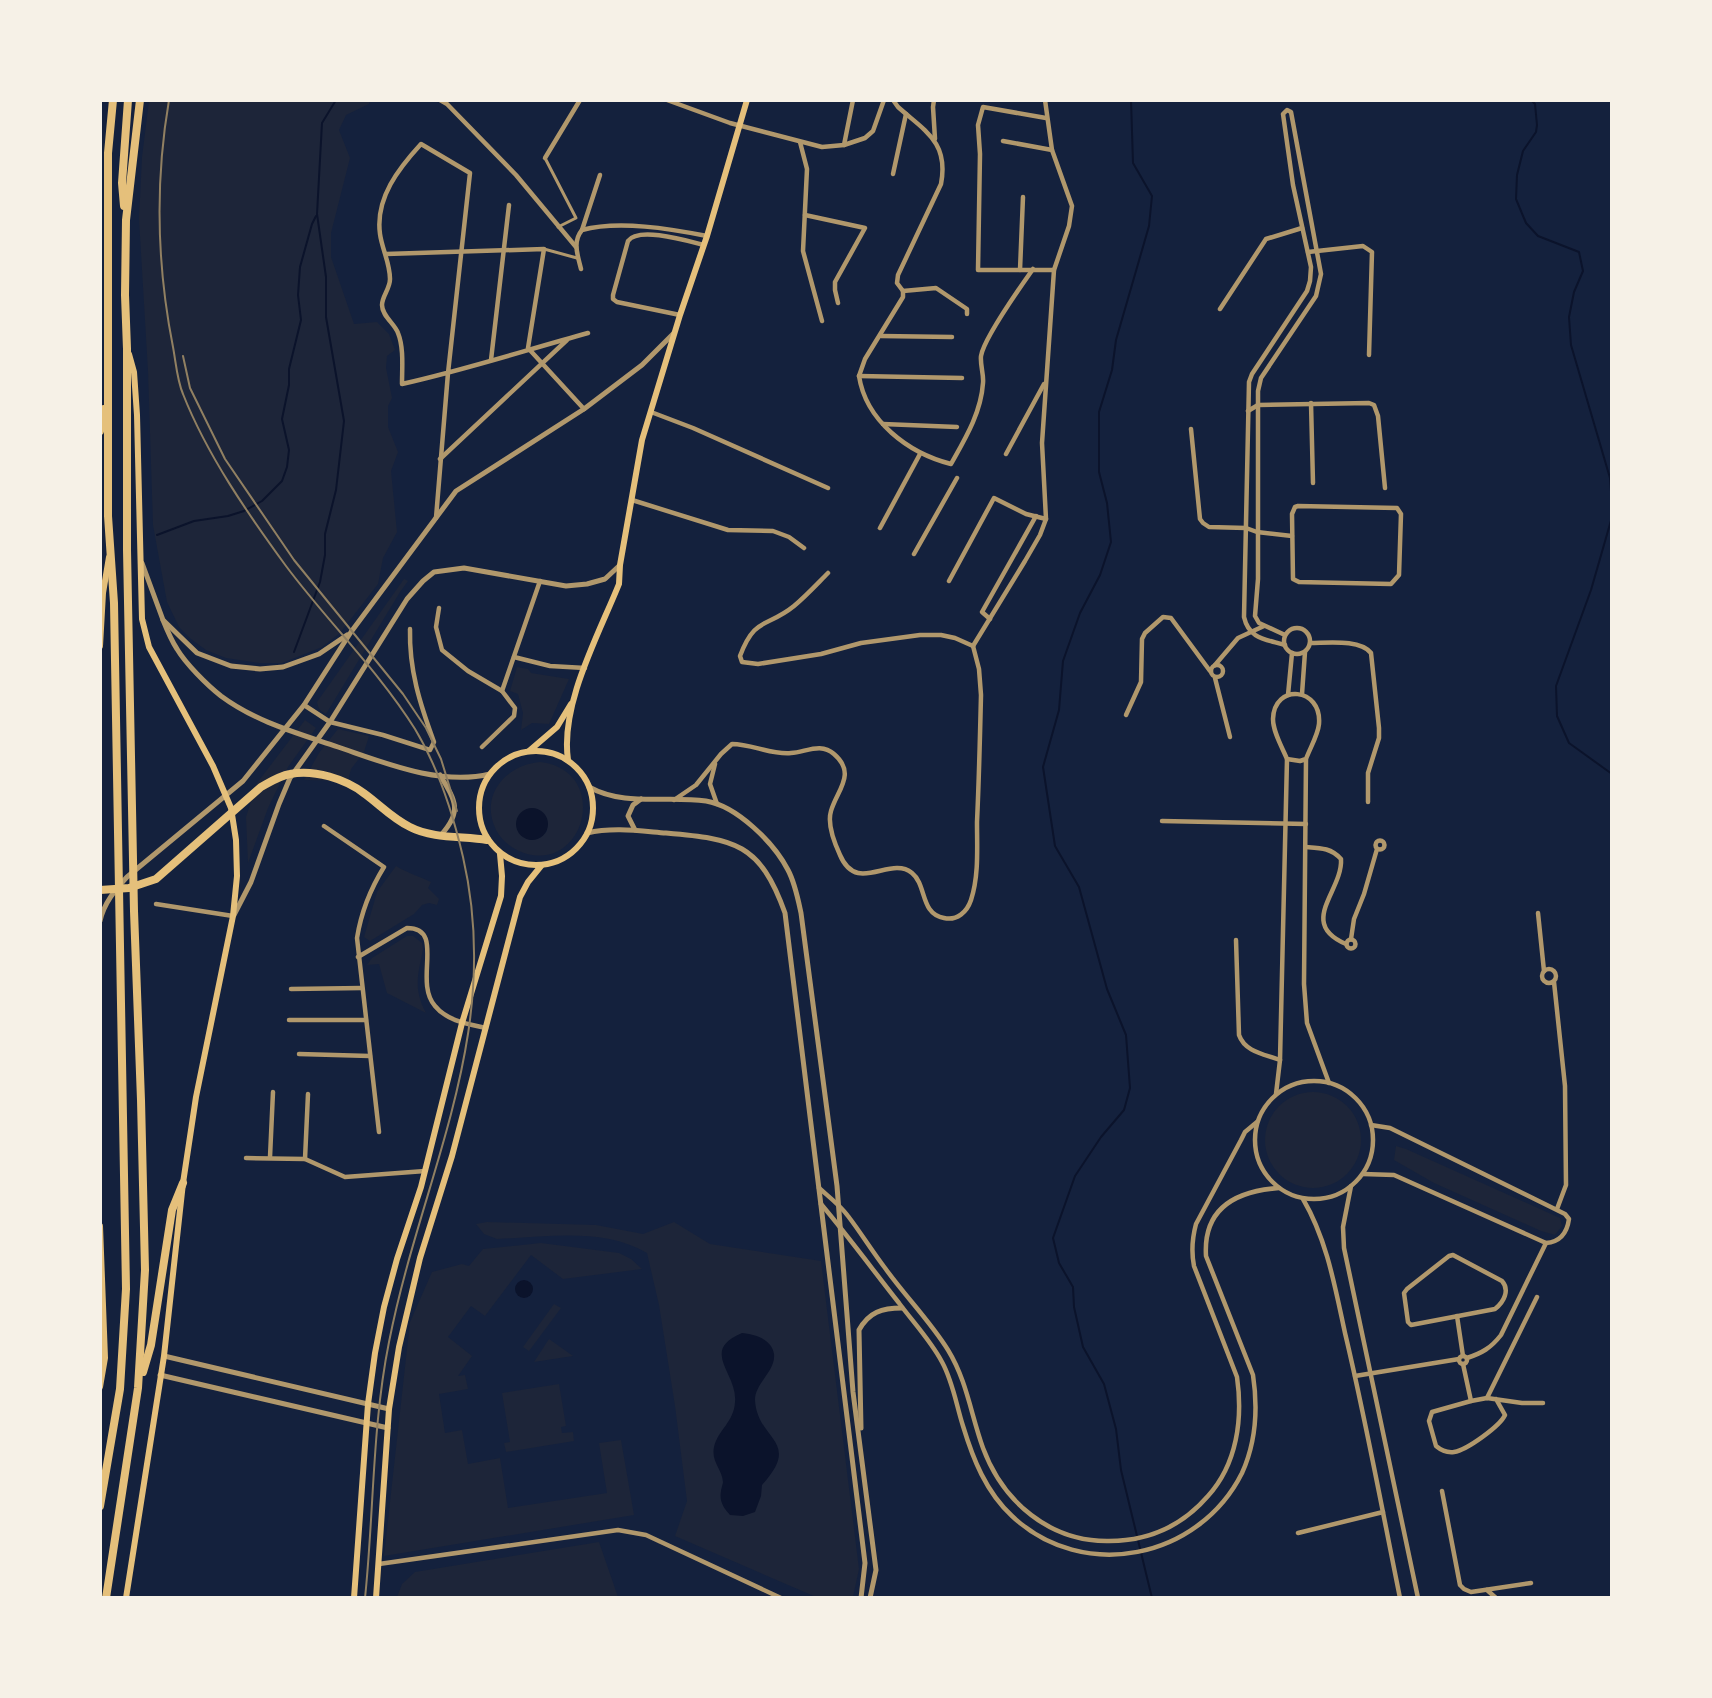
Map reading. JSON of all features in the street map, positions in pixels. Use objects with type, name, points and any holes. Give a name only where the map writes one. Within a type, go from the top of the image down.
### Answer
[{"type":"highway","points":[[100,1506],[120,1389],[126,1289],[114,603],[109,554],[108,153],[113,100]]},
{"type":"highway","points":[[126,219],[122,183],[128,100]]},
{"type":"highway","points":[[105,1598],[138,1388],[143,1328],[145,1235],[134,911],[125,296],[126,219],[140,100]]},
{"type":"highway","points":[[100,430],[108,390]]},
{"type":"highway","points":[[100,890],[129,888],[156,879],[240,803],[261,787],[292,773],[321,775],[346,782],[364,793],[387,813],[410,828],[424,833],[488,840]]},
{"type":"highway","points":[[138,1388],[151,1345],[172,1210],[183,1183]]},
{"type":"main road","points":[[568,760],[567,731],[573,701],[619,584],[640,448],[741,126],[747,100]]},
{"type":"main road","points":[[126,1598],[164,1356],[183,1183],[196,1097],[233,916],[237,876],[236,840],[231,808],[213,766],[149,647],[142,619],[142,561],[134,372],[127,349]]},
{"type":"main road","points":[[100,646],[103,593],[109,554]]},
{"type":"main road","points":[[529,751],[549,752],[568,760],[589,786],[593,810],[587,834],[579,846],[568,856],[541,866],[519,864],[500,854],[488,840],[480,824],[478,807],[482,789],[490,774],[507,759],[529,751],[557,726],[573,701]]},
{"type":"main road","points":[[354,1598],[366,1423],[375,1353],[384,1307],[425,1171],[462,1023],[501,896],[500,854]]},
{"type":"main road","points":[[376,1598],[389,1409],[399,1347],[420,1258],[452,1156],[520,897],[541,866]]},
{"type":"main road","points":[[100,1226],[105,1358],[100,1387]]},
{"type":"street","points":[[440,100],[447,104],[516,175],[576,247]]},
{"type":"street","points":[[558,227],[576,218],[545,158],[580,100]]},
{"type":"street","points":[[667,100],[741,126],[822,147],[844,145],[865,138],[873,131],[884,100]]},
{"type":"street","points":[[844,145],[854,100]]},
{"type":"street","points":[[893,100],[935,139]]},
{"type":"street","points":[[934,100],[935,139],[942,161],[941,184],[898,275],[897,283],[903,291],[903,297],[865,359],[859,376],[864,397],[873,413],[920,454],[951,464],[971,428],[982,393],[984,382],[981,356],[1004,314],[1033,269]]},
{"type":"street","points":[[673,800],[696,785],[732,744],[789,753],[825,748],[844,765],[843,785],[830,811],[829,822],[836,846],[846,865],[860,874],[906,869],[913,873],[918,881],[932,913],[945,919],[953,919],[967,909],[971,900],[976,854],[981,694],[979,669],[973,646],[1040,535],[1046,519],[1042,464],[1054,270],[1069,226],[1072,206],[1052,150],[1045,100]]},
{"type":"street","points":[[1046,118],[983,107],[978,125],[980,154],[978,270],[1054,270]]},
{"type":"street","points":[[1285,634],[1264,626],[1255,616],[1258,579],[1258,391],[1261,378],[1316,296],[1321,274],[1291,112],[1287,110],[1283,114],[1293,186],[1308,252],[1311,281],[1307,291],[1249,381],[1244,617],[1251,633],[1285,645],[1292,653],[1305,652]]},
{"type":"street","points":[[893,174],[906,114]]},
{"type":"street","points":[[1003,141],[1052,150]]},
{"type":"street","points":[[800,142],[807,169],[803,251],[822,321]]},
{"type":"street","points":[[436,518],[448,373],[470,173],[422,144],[395,176],[384,198],[380,228],[390,281],[382,305],[383,311],[399,335],[402,384],[448,373],[528,348],[588,333]]},
{"type":"street","points":[[581,269],[576,247],[577,239],[600,175]]},
{"type":"street","points":[[1293,186],[1304,184]]},
{"type":"street","points":[[1020,270],[1023,197]]},
{"type":"street","points":[[1296,200],[1308,200]]},
{"type":"street","points":[[491,360],[509,205]]},
{"type":"street","points":[[806,215],[865,228],[835,282],[838,303]]},
{"type":"street","points":[[582,230],[609,227],[662,227],[707,236]]},
{"type":"street","points":[[1220,309],[1266,239],[1302,228]]},
{"type":"street","points":[[680,315],[617,302],[613,299],[612,295],[628,241],[634,236],[650,235],[704,245]]},
{"type":"street","points":[[1308,252],[1363,246],[1372,252],[1369,355]]},
{"type":"street","points":[[386,254],[544,249],[578,258]]},
{"type":"street","points":[[528,348],[544,249]]},
{"type":"street","points":[[903,291],[936,288],[967,309],[968,314]]},
{"type":"street","points":[[100,921],[111,894],[127,877],[243,781],[304,705],[351,632],[456,491],[584,409],[642,365],[675,332]]},
{"type":"street","points":[[881,336],[952,337]]},
{"type":"street","points":[[440,459],[569,338]]},
{"type":"street","points":[[528,348],[584,409]]},
{"type":"street","points":[[859,376],[962,378]]},
{"type":"street","points":[[1005,454],[1046,381]]},
{"type":"street","points":[[1248,411],[1258,405],[1311,403],[1369,403],[1374,405],[1378,416],[1385,488]]},
{"type":"street","points":[[1311,403],[1313,483]]},
{"type":"street","points":[[651,412],[693,428],[828,488]]},
{"type":"street","points":[[883,424],[957,427]]},
{"type":"street","points":[[1191,429],[1200,519],[1209,527],[1246,528],[1257,532],[1292,536]]},
{"type":"street","points":[[880,528],[920,454]]},
{"type":"street","points":[[914,554],[957,478]]},
{"type":"street","points":[[949,581],[994,498],[1026,514],[1046,519]]},
{"type":"street","points":[[632,500],[728,530],[773,531],[789,537],[804,548]]},
{"type":"street","points":[[1298,506],[1394,507],[1401,514],[1399,575],[1391,584],[1296,581],[1292,577],[1292,536],[1292,514],[1298,506]]},
{"type":"street","points":[[990,619],[982,612],[1036,516]]},
{"type":"street","points":[[142,561],[163,620],[177,650],[219,694],[235,706],[265,722],[391,765],[462,778],[490,774]]},
{"type":"street","points":[[156,904],[233,916],[251,882],[290,778],[330,722],[407,599],[434,572],[464,568],[566,586],[605,579],[620,566]]},
{"type":"street","points":[[828,573],[793,607],[756,627],[740,656],[742,662],[758,664],[821,654],[861,643],[920,635],[941,635],[973,646]]},
{"type":"street","points":[[502,691],[540,582]]},
{"type":"street","points":[[439,608],[436,627],[442,650],[468,671],[502,691],[515,708],[514,716],[482,747]]},
{"type":"street","points":[[1126,715],[1141,682],[1142,639],[1145,633],[1163,617],[1171,618],[1215,678],[1230,737]]},
{"type":"street","points":[[163,620],[197,653],[231,666],[260,669],[283,667],[319,654],[351,632]]},
{"type":"street","points":[[1210,671],[1238,638],[1264,626]]},
{"type":"street","points":[[1285,634],[1293,628],[1304,629],[1308,632],[1311,643],[1305,652],[1302,694]]},
{"type":"street","points":[[304,705],[330,722],[430,750],[434,742],[417,695],[411,670],[410,629]]},
{"type":"street","points":[[1285,634],[1285,645]]},
{"type":"street","points":[[1311,643],[1359,645],[1368,648],[1371,653],[1379,738],[1368,773],[1368,802]]},
{"type":"street","points":[[1288,695],[1292,653]]},
{"type":"street","points":[[514,657],[550,666],[585,668]]},
{"type":"street","points":[[1215,665],[1221,667],[1223,672],[1220,677],[1215,678]]},
{"type":"street","points":[[1276,1094],[1280,1060],[1287,759],[1273,718],[1279,701],[1288,695],[1302,694],[1309,697],[1319,715],[1319,726],[1306,759],[1304,984],[1307,1023],[1329,1083]]},
{"type":"street","points":[[1287,759],[1300,761],[1306,759]]},
{"type":"street","points":[[716,761],[710,784],[717,804]]},
{"type":"street","points":[[440,775],[455,801],[456,810],[450,825],[441,835]]},
{"type":"street","points":[[589,786],[610,796],[706,801],[717,804],[759,832],[788,869],[796,891],[801,914],[839,1206],[853,1392],[876,1570],[870,1598]]},
{"type":"street","points":[[635,830],[628,816],[633,805],[641,799]]},
{"type":"street","points":[[1162,821],[1306,824]]},
{"type":"street","points":[[324,826],[384,867],[374,884],[359,926],[357,939],[379,1132]]},
{"type":"street","points":[[587,834],[606,830],[635,830],[724,840],[750,855],[764,868],[776,886],[785,913],[865,1563],[861,1598]]},
{"type":"street","points":[[1306,847],[1323,848],[1335,852],[1341,859],[1341,868],[1323,913],[1325,929],[1332,938],[1351,948],[1354,946],[1354,942],[1350,939],[1354,919],[1377,849]]},
{"type":"street","points":[[1538,913],[1544,971],[1541,975],[1542,980],[1546,984],[1554,982]]},
{"type":"street","points":[[358,957],[407,928],[416,928],[427,938],[425,984],[434,1006],[462,1023],[486,1028]]},
{"type":"street","points":[[1236,940],[1239,1035],[1242,1042],[1251,1049],[1280,1060]]},
{"type":"street","points":[[1544,971],[1551,969],[1556,978],[1554,982],[1565,1086],[1566,1185],[1557,1209]]},
{"type":"street","points":[[291,989],[362,988]]},
{"type":"street","points":[[289,1020],[366,1020]]},
{"type":"street","points":[[299,1054],[370,1056]]},
{"type":"street","points":[[1307,1081],[1329,1083],[1340,1086],[1354,1096],[1365,1109],[1371,1125],[1373,1142],[1371,1153],[1363,1174],[1351,1186],[1336,1195],[1320,1199],[1303,1199],[1287,1194],[1263,1171],[1256,1155],[1254,1138],[1257,1122],[1264,1106],[1276,1094],[1291,1085],[1307,1081]]},
{"type":"street","points":[[270,1157],[273,1092]]},
{"type":"street","points":[[305,1159],[308,1094]]},
{"type":"street","points":[[819,1188],[847,1214],[948,1350],[967,1389],[983,1448],[991,1467],[1007,1492],[1035,1519],[1071,1537],[1096,1541],[1119,1541],[1148,1536],[1174,1525],[1196,1510],[1214,1490],[1229,1465],[1238,1437],[1240,1394],[1238,1377],[1194,1266],[1191,1252],[1196,1224],[1245,1132],[1257,1122]]},
{"type":"street","points":[[1363,1174],[1394,1175],[1546,1243],[1559,1239],[1566,1231],[1569,1219],[1557,1209],[1390,1128],[1371,1125]]},
{"type":"street","points":[[246,1158],[305,1159],[345,1177],[425,1171]]},
{"type":"street","points":[[1351,1186],[1343,1227],[1344,1248],[1418,1598]]},
{"type":"street","points":[[820,1204],[840,1226],[941,1360],[955,1394],[972,1455],[984,1481],[998,1501],[1028,1529],[1066,1548],[1092,1554],[1121,1555],[1154,1548],[1182,1536],[1206,1520],[1225,1500],[1242,1472],[1253,1439],[1256,1395],[1253,1375],[1247,1358],[1206,1256],[1207,1236],[1219,1211],[1231,1200],[1256,1190],[1279,1188]]},
{"type":"street","points":[[1303,1199],[1315,1219],[1325,1247],[1355,1376],[1400,1598]]},
{"type":"street","points":[[1355,1376],[1463,1358],[1484,1352],[1494,1346],[1546,1243]]},
{"type":"street","points":[[1453,1255],[1502,1281],[1507,1286],[1499,1306],[1495,1309],[1457,1316],[1411,1325],[1408,1322],[1404,1293],[1407,1288],[1453,1255]]},
{"type":"street","points":[[1487,1398],[1537,1298]]},
{"type":"street","points":[[861,1450],[859,1330],[872,1313],[889,1308],[902,1308]]},
{"type":"street","points":[[1457,1316],[1463,1358],[1459,1362],[1463,1364],[1471,1401]]},
{"type":"street","points":[[164,1356],[389,1409]]},
{"type":"street","points":[[160,1375],[388,1428]]},
{"type":"street","points":[[1496,1400],[1505,1415],[1498,1425],[1457,1451],[1446,1452],[1436,1446],[1429,1415],[1432,1412],[1487,1398],[1522,1403],[1543,1403]]},
{"type":"street","points":[[1442,1491],[1460,1585],[1471,1592],[1531,1583]]},
{"type":"street","points":[[1298,1533],[1383,1512]]},
{"type":"street","points":[[379,1564],[618,1530],[646,1535],[781,1598]]},
{"type":"street","points":[[1487,1590],[1496,1598]]},
{"type":"shaded area","points":[[149,101],[370,101],[369,104],[346,115],[339,130],[350,158],[331,233],[331,257],[354,324],[377,322],[389,334],[395,350],[387,356],[386,368],[392,398],[388,406],[388,427],[398,452],[391,471],[397,532],[383,558],[378,584],[340,633],[322,647],[282,663],[259,663],[226,658],[206,650],[179,627],[167,602],[153,525],[148,371],[139,219],[142,157]]},
{"type":"shaded area","points":[[404,579],[408,581],[326,714],[324,713],[317,702]]},
{"type":"shaded area","points":[[517,667],[528,669],[531,673],[569,679],[549,724],[532,723],[521,730],[523,713],[518,694],[510,691]]},
{"type":"shaded area","points":[[305,720],[316,728],[288,767],[268,808],[248,863],[246,817],[257,783]]},
{"type":"shaded area","points":[[338,729],[369,736],[364,752],[351,769],[348,781],[304,780],[319,753]]},
{"type":"shaded area","points":[[540,762],[562,769],[576,782],[582,800],[582,818],[575,835],[563,848],[545,855],[524,853],[511,847],[498,834],[492,817],[493,794],[499,784],[516,769]],"holes":[[[534,809],[542,812],[547,831],[540,838],[530,840],[519,833]]]},
{"type":"shaded area","points":[[532,808],[543,813],[548,824],[543,835],[532,840],[521,835],[516,824],[521,813]]},
{"type":"shaded area","points":[[396,866],[431,882],[428,888],[439,899],[437,905],[429,903],[422,905],[414,914],[370,941],[364,937],[377,892]]},
{"type":"shaded area","points":[[407,936],[413,936],[422,943],[418,989],[426,1013],[387,993],[379,964],[367,965],[372,958]]},
{"type":"shaded area","points":[[1313,1092],[1331,1096],[1347,1106],[1357,1122],[1361,1140],[1357,1158],[1347,1174],[1331,1184],[1313,1188],[1295,1184],[1279,1174],[1269,1158],[1265,1140],[1269,1122],[1279,1106],[1295,1096]]},
{"type":"shaded area","points":[[1396,1146],[1560,1218],[1562,1226],[1555,1235],[1541,1231],[1434,1183],[1394,1160]]},
{"type":"shaded area","points":[[487,1222],[596,1225],[643,1234],[674,1222],[710,1244],[821,1261],[859,1569],[853,1597],[816,1597],[675,1536],[687,1501],[659,1305],[647,1253],[630,1245],[593,1237],[497,1239],[484,1234],[476,1224]]},
{"type":"shaded area","points":[[541,1243],[619,1253],[631,1259],[642,1269],[563,1279],[531,1255],[485,1316],[471,1306],[448,1337],[472,1356],[458,1376],[465,1375],[468,1389],[439,1394],[445,1433],[462,1430],[468,1464],[500,1458],[508,1508],[607,1493],[599,1443],[621,1440],[634,1515],[384,1556],[410,1322],[432,1272],[462,1264],[469,1266],[483,1249]]},
{"type":"shaded area","points":[[524,1280],[530,1283],[533,1289],[530,1295],[524,1298],[518,1295],[515,1289],[518,1283]]},
{"type":"shaded area","points":[[554,1304],[561,1308],[529,1351],[523,1347]]},
{"type":"shaded area","points":[[742,1333],[762,1338],[773,1349],[772,1366],[758,1388],[755,1400],[758,1414],[778,1449],[774,1470],[762,1485],[755,1512],[743,1516],[730,1515],[722,1504],[723,1482],[713,1452],[716,1441],[732,1415],[735,1402],[734,1391],[722,1355],[723,1347],[729,1340]]},
{"type":"shaded area","points":[[549,1339],[573,1356],[534,1362]]},
{"type":"shaded area","points":[[559,1384],[566,1426],[561,1427],[562,1433],[573,1432],[574,1441],[506,1452],[504,1443],[510,1442],[502,1393]]},
{"type":"shaded area","points":[[599,1542],[618,1597],[397,1597],[402,1584],[415,1572]]},
{"type":"waterway","points":[[294,652],[320,582],[325,555],[325,534],[336,490],[344,421],[326,317],[326,277],[317,214],[322,123],[336,100]]},
{"type":"waterway","points":[[1131,100],[1133,163],[1152,196],[1149,226],[1116,340],[1112,370],[1099,412],[1099,472],[1107,503],[1111,542],[1100,575],[1080,613],[1063,661],[1059,710],[1043,767],[1055,846],[1079,887],[1107,989],[1126,1035],[1130,1088],[1124,1110],[1101,1137],[1075,1176],[1053,1238],[1059,1263],[1073,1287],[1074,1307],[1083,1347],[1104,1384],[1116,1429],[1121,1470],[1152,1598]]},
{"type":"waterway","points":[[1531,100],[1535,104],[1536,132],[1523,151],[1517,175],[1516,199],[1526,223],[1538,236],[1579,252],[1583,271],[1574,292],[1569,317],[1571,345],[1610,478],[1612,504]]},
{"type":"waterway","points":[[157,535],[194,521],[244,511],[262,501],[282,481],[289,450],[282,419],[289,385],[289,369],[301,320],[298,295],[300,267],[316,216]]},
{"type":"waterway","points":[[1612,517],[1591,590],[1556,686],[1557,716],[1569,743],[1612,774]]},
{"type":"railway","points":[[169,100],[161,162],[161,255],[168,316],[181,389],[216,462],[257,526],[286,566],[385,686],[415,729],[438,775],[455,824],[463,857],[473,922],[473,984],[466,1044],[454,1103],[403,1280],[383,1374],[376,1438],[365,1598]]},
{"type":"railway","points":[[183,356],[190,388],[225,459],[294,560],[403,694],[426,728],[441,759],[457,811]]}]
